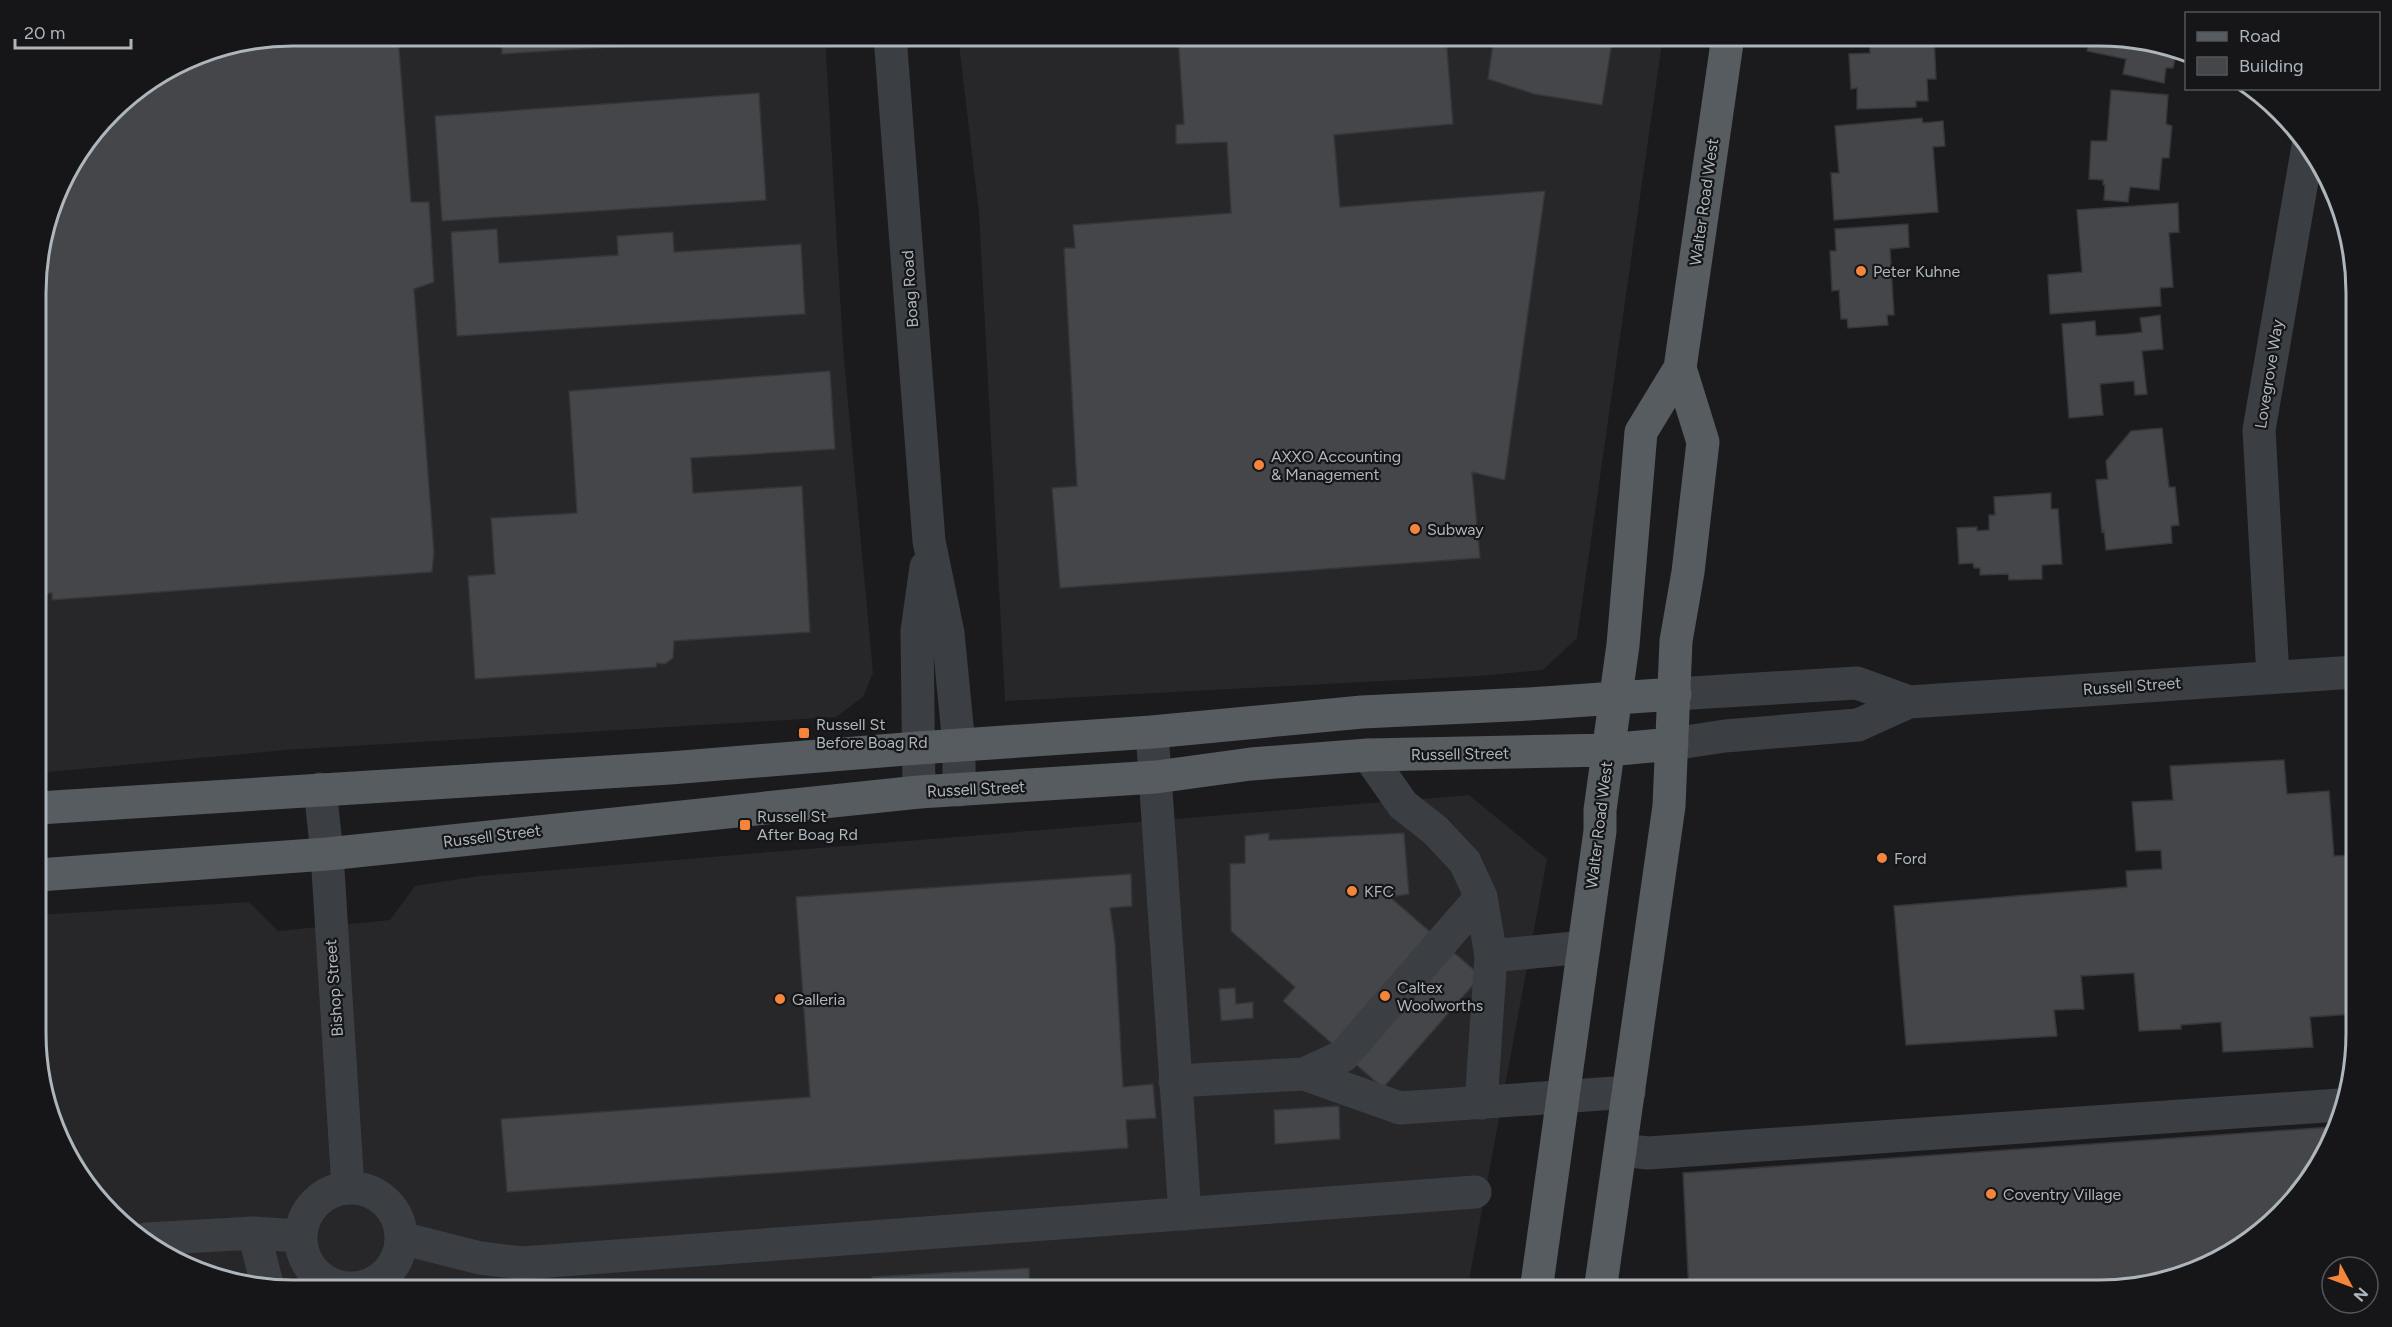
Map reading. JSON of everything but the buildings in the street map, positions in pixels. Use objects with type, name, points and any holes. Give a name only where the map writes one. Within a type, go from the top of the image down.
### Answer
[{"type":"main road","name":"Walter Road West","points":[[1538,1280],[1565,1097],[1600,831],[1600,810],[1623,645],[1641,432],[1680,368],[1727,46]]},
{"type":"main road","name":"Walter Road West","points":[[1602,1280],[1669,806],[1676,641],[1688,572],[1703,442],[1680,368]]},
{"type":"main road","name":"Russell Street","points":[[46,807],[598,772],[1152,732],[1362,712],[1675,694]]},
{"type":"main road","name":"Russell Street","points":[[46,874],[327,854],[919,792],[1156,777],[1251,764],[1368,755],[1608,750],[1672,744]]},
{"type":"street","name":"Boag Road","points":[[891,46],[930,541],[948,633],[959,745],[959,790]]},
{"type":"street","name":"Lovegrove Way","points":[[2273,676],[2259,430],[2305,158]]},
{"type":"street","name":"Boag Road","points":[[919,792],[917,631],[930,541]]},
{"type":"street","name":"Russell Street","points":[[1672,744],[1725,736],[1858,725],[1909,702],[2346,672]]},
{"type":"street","name":"Russell Street","points":[[1675,694],[1857,683],[1909,702]]},
{"type":"street","points":[[1152,732],[1185,1214]]},
{"type":"street","points":[[1368,755],[1403,805],[1435,830],[1465,862],[1482,897],[1491,957],[1481,1103]]},
{"type":"street","name":"Bishop Street","points":[[320,789],[327,854],[348,1188]]},
{"type":"street","points":[[1175,1081],[1304,1074],[1343,1056],[1482,897]]},
{"type":"street","points":[[1491,957],[1584,947]]},
{"type":"street","points":[[1304,1074],[1400,1108],[1629,1092]]},
{"type":"street","points":[[1621,1150],[1648,1153],[2335,1105]]},
{"type":"street","points":[[322,1280],[306,1263],[300,1236],[304,1221],[310,1208],[321,1198],[334,1191],[348,1188],[362,1189],[386,1202],[394,1213],[401,1238],[399,1254],[392,1267],[378,1280]]},
{"type":"street","points":[[401,1238],[480,1258],[522,1263],[1475,1192]]},
{"type":"street","points":[[155,1238],[254,1233],[300,1236]]},
{"type":"street","points":[[254,1233],[266,1279]]},
{"type":"shaded area","points":[[293,46],[826,46],[843,348],[873,673],[863,697],[836,717],[286,750],[46,772],[46,293],[51,245],[65,199],[88,156],[119,119],[158,87],[257,49]]},
{"type":"shaded area","points":[[959,46],[1662,46],[1577,638],[1543,670],[1477,676],[1005,701],[979,213]]},
{"type":"shaded area","name":"Galleria","points":[[1469,795],[1547,859],[1469,1280],[277,1280],[229,1272],[184,1255],[143,1229],[108,1196],[88,1171],[72,1143],[51,1082],[46,1034],[46,915],[249,902],[278,931],[390,920],[415,886],[479,876]]},
{"type":"place","name":"Peter Kuhne","points":[[1861,271]]},
{"type":"place","name":"AXXO Accounting & Management","points":[[1259,465]]},
{"type":"place","name":"Subway","points":[[1415,529]]},
{"type":"place","name":"Russell St Before Boag Rd","points":[[804,733]]},
{"type":"place","name":"Russell St After Boag Rd","points":[[745,825]]},
{"type":"place","name":"Ford","points":[[1882,858]]},
{"type":"place","name":"KFC","points":[[1352,891]]},
{"type":"place","name":"Caltex Woolworths","points":[[1385,996]]},
{"type":"place","name":"Galleria","points":[[780,999]]},
{"type":"place","name":"Coventry Village","points":[[1991,1194]]}]
